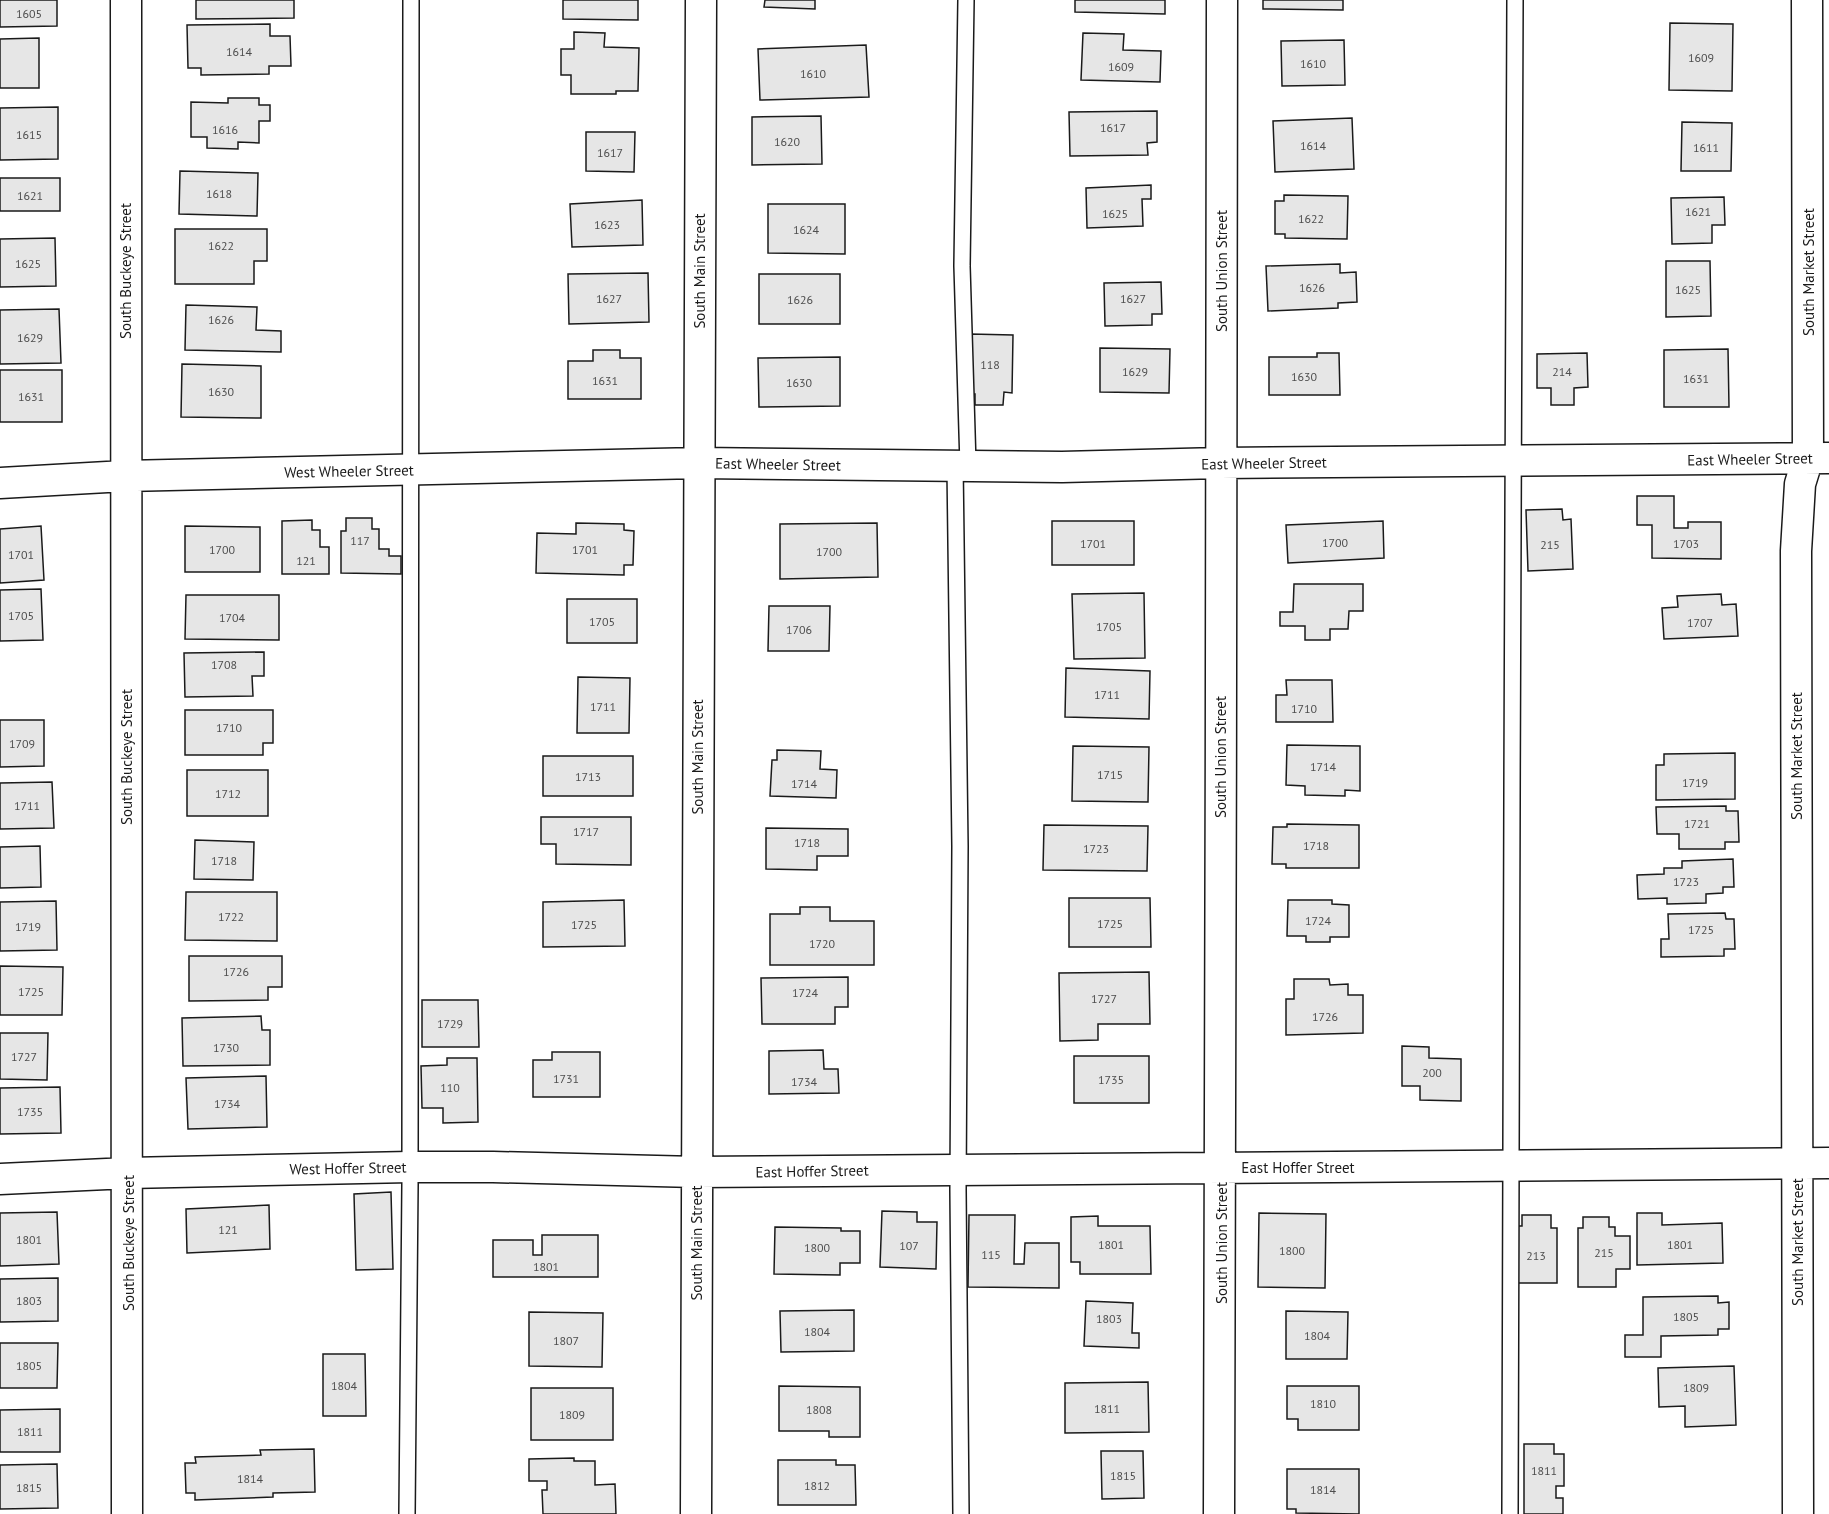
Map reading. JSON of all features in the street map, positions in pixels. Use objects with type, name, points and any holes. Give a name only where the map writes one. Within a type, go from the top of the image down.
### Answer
[{"type":"street","name":"South Buckeye Street","points":[[126,0],[127,1514]]},
{"type":"street","name":"South Main Street","points":[[696,1514],[701,0]]},
{"type":"street","name":"South Union Street","points":[[1219,1514],[1222,0]]},
{"type":"street","name":"South Market Street","points":[[1798,1514],[1796,551],[1800,484],[1819,458],[1807,0]]},
{"type":"street","name":"East Wheeler Street","points":[[699,463],[1062,467],[1220,463],[1819,458]]},
{"type":"street","name":"West Wheeler Street","points":[[0,483],[125,476],[699,463]]},
{"type":"street","name":"East Hoffer Street","points":[[696,1172],[1509,1167],[1829,1162]]},
{"type":"street","name":"West Hoffer Street","points":[[0,1179],[128,1173],[410,1167],[696,1172]]},
{"type":"lane","points":[[407,1514],[410,1167],[411,0]]},
{"type":"lane","points":[[961,1514],[958,1169],[962,266],[966,0]]},
{"type":"lane","points":[[1510,1514],[1509,1167],[1515,461],[1515,0]]},
{"type":"building","points":[[0,0],[57,0],[57,26],[0,27]]},
{"type":"building","points":[[196,0],[294,0],[294,18],[196,19]]},
{"type":"building","points":[[563,0],[638,0],[638,20],[563,19]]},
{"type":"building","points":[[765,0],[815,0],[815,9],[764,7]]},
{"type":"building","points":[[1075,0],[1165,0],[1165,14],[1075,12]]},
{"type":"building","points":[[1263,0],[1343,0],[1343,10],[1263,9]]},
{"type":"building","points":[[1670,23],[1733,24],[1732,91],[1669,90]]},
{"type":"building","points":[[270,24],[270,36],[290,36],[291,66],[269,66],[269,74],[201,75],[201,68],[188,68],[187,25]]},
{"type":"building","points":[[574,32],[605,33],[604,47],[639,48],[638,91],[616,91],[616,94],[571,94],[571,75],[561,75],[561,49],[574,49]]},
{"type":"building","points":[[1083,33],[1124,34],[1123,50],[1161,51],[1160,82],[1081,80]]},
{"type":"building","points":[[39,38],[39,88],[0,88],[0,39]]},
{"type":"building","points":[[1344,40],[1345,85],[1282,86],[1281,41]]},
{"type":"building","points":[[866,45],[869,97],[760,100],[758,49]]},
{"type":"building","points":[[228,98],[259,98],[259,105],[270,105],[270,121],[259,121],[259,143],[238,142],[238,149],[207,148],[207,137],[191,137],[191,102],[228,103]]},
{"type":"building","points":[[58,107],[58,159],[0,160],[0,108]]},
{"type":"building","points":[[1157,111],[1157,142],[1147,143],[1148,155],[1070,156],[1069,112]]},
{"type":"building","points":[[821,116],[822,164],[752,165],[752,117]]},
{"type":"building","points":[[1352,118],[1354,169],[1275,172],[1273,121]]},
{"type":"building","points":[[1682,122],[1732,123],[1731,171],[1681,171]]},
{"type":"building","points":[[586,132],[635,132],[634,172],[586,171]]},
{"type":"building","points":[[180,171],[258,173],[257,216],[179,214]]},
{"type":"building","points":[[0,178],[60,178],[60,211],[0,211]]},
{"type":"building","points":[[1151,185],[1151,199],[1142,199],[1143,226],[1087,228],[1086,188]]},
{"type":"building","points":[[1284,195],[1348,196],[1347,239],[1285,238],[1285,234],[1275,234],[1275,201],[1284,201]]},
{"type":"building","points":[[1724,197],[1725,225],[1712,225],[1712,243],[1672,244],[1671,198]]},
{"type":"building","points":[[642,200],[643,245],[572,247],[570,204]]},
{"type":"building","points":[[768,204],[845,204],[845,254],[768,253]]},
{"type":"building","points":[[175,229],[267,229],[267,261],[254,261],[254,284],[175,284]]},
{"type":"building","points":[[55,238],[56,286],[0,287],[0,239]]},
{"type":"building","points":[[1666,261],[1710,261],[1711,316],[1666,317]]},
{"type":"building","points":[[1340,264],[1340,273],[1356,272],[1357,302],[1338,303],[1338,308],[1268,311],[1266,266]]},
{"type":"building","points":[[648,273],[649,322],[569,324],[568,274]]},
{"type":"building","points":[[759,274],[840,274],[840,324],[759,324]]},
{"type":"building","points":[[1161,282],[1162,314],[1152,314],[1152,325],[1105,326],[1104,283]]},
{"type":"building","points":[[186,305],[257,307],[256,330],[281,331],[281,352],[185,350]]},
{"type":"building","points":[[59,309],[61,363],[0,364],[0,310]]},
{"type":"building","points":[[970,334],[1013,335],[1012,393],[1004,392],[1003,405],[975,405],[975,394],[968,394]]},
{"type":"building","points":[[1100,348],[1170,349],[1169,393],[1100,392]]},
{"type":"building","points":[[1728,349],[1729,407],[1664,407],[1664,350]]},
{"type":"building","points":[[593,350],[620,350],[620,358],[641,358],[641,399],[568,399],[568,361],[593,361]]},
{"type":"building","points":[[1317,353],[1339,353],[1340,395],[1269,395],[1269,357],[1317,357]]},
{"type":"building","points":[[1587,353],[1588,387],[1574,388],[1574,405],[1551,405],[1551,388],[1537,388],[1537,354]]},
{"type":"building","points":[[840,357],[840,406],[759,407],[758,358]]},
{"type":"building","points":[[182,364],[261,366],[261,418],[181,417]]},
{"type":"building","points":[[0,370],[62,370],[62,422],[0,422]]},
{"type":"building","points":[[1637,496],[1674,496],[1674,528],[1688,528],[1688,522],[1721,522],[1721,559],[1652,558],[1652,525],[1637,525]]},
{"type":"building","points":[[1562,509],[1563,520],[1571,519],[1573,569],[1528,571],[1526,510]]},
{"type":"building","points":[[346,518],[372,518],[372,529],[379,529],[379,549],[389,549],[389,556],[401,556],[401,574],[341,573],[341,531],[346,531]]},
{"type":"building","points":[[312,520],[312,530],[320,530],[320,547],[329,547],[329,574],[282,574],[282,521]]},
{"type":"building","points":[[1052,521],[1134,521],[1134,565],[1052,565]]},
{"type":"building","points":[[1383,521],[1384,558],[1288,563],[1286,525]]},
{"type":"building","points":[[576,523],[624,524],[624,530],[634,531],[633,565],[624,565],[624,575],[536,573],[537,533],[576,534]]},
{"type":"building","points":[[877,523],[878,577],[780,579],[780,524]]},
{"type":"building","points":[[41,526],[44,580],[0,583],[0,529]]},
{"type":"building","points":[[185,526],[260,527],[260,572],[185,572]]},
{"type":"building","points":[[1294,584],[1363,584],[1363,611],[1349,611],[1348,629],[1330,629],[1330,640],[1305,640],[1305,626],[1280,626],[1280,612],[1293,612]]},
{"type":"building","points":[[41,589],[43,640],[0,641],[0,590]]},
{"type":"building","points":[[1144,593],[1145,658],[1074,659],[1072,594]]},
{"type":"building","points":[[1721,594],[1722,605],[1736,604],[1738,636],[1664,639],[1662,608],[1678,607],[1677,596]]},
{"type":"building","points":[[186,595],[279,595],[279,640],[185,639]]},
{"type":"building","points":[[567,599],[637,599],[637,643],[567,643]]},
{"type":"building","points":[[769,606],[830,606],[829,651],[768,651]]},
{"type":"building","points":[[264,652],[264,676],[252,676],[253,696],[185,697],[184,653]]},
{"type":"building","points":[[1066,668],[1150,671],[1149,719],[1065,717]]},
{"type":"building","points":[[578,677],[630,678],[629,733],[577,733]]},
{"type":"building","points":[[1286,680],[1332,680],[1333,722],[1276,722],[1276,695],[1287,695]]},
{"type":"building","points":[[185,710],[273,710],[273,743],[263,743],[263,755],[185,755]]},
{"type":"building","points":[[0,720],[44,720],[44,766],[0,767]]},
{"type":"building","points":[[1287,745],[1360,746],[1360,791],[1345,790],[1345,796],[1305,795],[1305,786],[1286,785]]},
{"type":"building","points":[[1073,746],[1149,747],[1148,802],[1072,801]]},
{"type":"building","points":[[777,750],[821,751],[820,769],[837,770],[836,798],[770,796],[772,760],[777,760]]},
{"type":"building","points":[[1735,753],[1735,799],[1656,800],[1656,765],[1664,765],[1664,754]]},
{"type":"building","points":[[543,756],[633,756],[633,796],[543,796]]},
{"type":"building","points":[[187,770],[268,770],[268,816],[187,816]]},
{"type":"building","points":[[52,782],[54,828],[0,829],[0,783]]},
{"type":"building","points":[[1726,806],[1726,811],[1738,811],[1739,842],[1725,842],[1725,849],[1679,849],[1679,834],[1657,834],[1656,807]]},
{"type":"building","points":[[541,817],[631,817],[631,865],[556,864],[556,844],[541,844]]},
{"type":"building","points":[[1287,824],[1359,825],[1359,868],[1286,868],[1286,864],[1272,864],[1273,827],[1287,827]]},
{"type":"building","points":[[1044,825],[1148,826],[1147,871],[1043,870]]},
{"type":"building","points":[[766,828],[848,829],[848,856],[817,856],[817,870],[766,869]]},
{"type":"building","points":[[195,840],[254,842],[253,880],[194,879]]},
{"type":"building","points":[[40,846],[41,887],[0,888],[0,847]]},
{"type":"building","points":[[1733,859],[1734,887],[1723,887],[1723,893],[1706,894],[1706,903],[1667,904],[1667,898],[1638,899],[1637,875],[1664,874],[1664,868],[1682,868],[1682,861]]},
{"type":"building","points":[[186,892],[277,892],[277,941],[185,940]]},
{"type":"building","points":[[1069,898],[1150,898],[1151,947],[1069,947]]},
{"type":"building","points":[[624,900],[625,946],[543,947],[543,902]]},
{"type":"building","points":[[1288,900],[1332,900],[1332,904],[1349,905],[1349,937],[1330,937],[1330,942],[1306,942],[1306,936],[1287,936]]},
{"type":"building","points":[[56,901],[57,950],[0,951],[0,902]]},
{"type":"building","points":[[800,907],[830,907],[830,921],[874,921],[874,965],[770,965],[770,914],[800,914]]},
{"type":"building","points":[[1725,913],[1726,919],[1734,919],[1735,949],[1724,949],[1724,956],[1661,957],[1661,939],[1669,939],[1668,914]]},
{"type":"building","points":[[189,956],[282,956],[282,987],[268,987],[268,1000],[189,1001]]},
{"type":"building","points":[[0,966],[63,967],[62,1015],[0,1015]]},
{"type":"building","points":[[1149,972],[1150,1024],[1098,1024],[1098,1040],[1060,1041],[1059,973]]},
{"type":"building","points":[[848,977],[848,1007],[835,1007],[835,1024],[762,1024],[761,978]]},
{"type":"building","points":[[1294,979],[1329,979],[1330,985],[1348,984],[1348,995],[1363,995],[1363,1033],[1286,1035],[1286,999],[1294,999]]},
{"type":"building","points":[[422,1000],[478,1000],[479,1047],[422,1047]]},
{"type":"building","points":[[261,1016],[262,1030],[270,1030],[270,1065],[183,1066],[182,1018]]},
{"type":"building","points":[[0,1033],[48,1033],[47,1080],[0,1079]]},
{"type":"building","points":[[1402,1046],[1429,1047],[1429,1058],[1461,1059],[1461,1101],[1420,1100],[1420,1086],[1402,1086]]},
{"type":"building","points":[[823,1050],[824,1069],[838,1069],[839,1093],[769,1094],[769,1051]]},
{"type":"building","points":[[552,1052],[600,1052],[600,1097],[533,1097],[533,1060],[552,1060]]},
{"type":"building","points":[[1074,1056],[1149,1056],[1149,1103],[1074,1103]]},
{"type":"building","points":[[447,1058],[477,1058],[478,1122],[443,1123],[443,1108],[422,1108],[421,1066],[447,1065]]},
{"type":"building","points":[[266,1076],[267,1127],[188,1129],[186,1078]]},
{"type":"building","points":[[60,1087],[61,1133],[0,1134],[0,1088]]},
{"type":"building","points":[[391,1192],[393,1269],[356,1270],[354,1194]]},
{"type":"building","points":[[269,1205],[270,1249],[187,1253],[186,1209]]},
{"type":"building","points":[[882,1211],[917,1212],[917,1222],[937,1222],[936,1269],[880,1267]]},
{"type":"building","points":[[57,1212],[59,1264],[0,1266],[0,1213]]},
{"type":"building","points":[[1259,1213],[1326,1214],[1325,1288],[1258,1287]]},
{"type":"building","points":[[1637,1213],[1662,1213],[1662,1225],[1722,1223],[1723,1263],[1637,1265]]},
{"type":"building","points":[[969,1215],[1015,1215],[1014,1264],[1024,1264],[1025,1243],[1059,1243],[1059,1288],[968,1287]]},
{"type":"building","points":[[1522,1215],[1551,1215],[1551,1228],[1557,1228],[1557,1283],[1515,1283],[1514,1226],[1522,1226]]},
{"type":"building","points":[[1098,1216],[1098,1226],[1150,1226],[1151,1274],[1080,1274],[1080,1262],[1071,1262],[1071,1217]]},
{"type":"building","points":[[1583,1217],[1609,1217],[1609,1227],[1615,1227],[1615,1236],[1630,1236],[1630,1269],[1616,1269],[1616,1287],[1578,1287],[1578,1228],[1583,1228]]},
{"type":"building","points":[[775,1227],[841,1228],[841,1231],[860,1231],[860,1263],[840,1263],[840,1275],[774,1274]]},
{"type":"building","points":[[542,1235],[598,1235],[598,1277],[493,1277],[493,1240],[533,1240],[533,1255],[542,1255]]},
{"type":"building","points":[[58,1278],[58,1321],[0,1322],[0,1279]]},
{"type":"building","points":[[1718,1296],[1718,1303],[1729,1302],[1729,1329],[1718,1329],[1718,1335],[1661,1336],[1661,1357],[1625,1357],[1625,1335],[1643,1335],[1643,1297]]},
{"type":"building","points":[[1086,1301],[1133,1303],[1132,1333],[1139,1333],[1139,1348],[1084,1346]]},
{"type":"building","points":[[854,1310],[854,1351],[781,1352],[780,1311]]},
{"type":"building","points":[[1286,1311],[1348,1312],[1347,1359],[1286,1359]]},
{"type":"building","points":[[529,1312],[603,1313],[602,1367],[529,1366]]},
{"type":"building","points":[[0,1343],[58,1343],[57,1388],[0,1388]]},
{"type":"building","points":[[323,1354],[365,1354],[366,1416],[323,1416]]},
{"type":"building","points":[[1734,1366],[1736,1425],[1685,1427],[1685,1406],[1659,1407],[1658,1368]]},
{"type":"building","points":[[1148,1382],[1149,1432],[1065,1433],[1065,1383]]},
{"type":"building","points":[[779,1386],[860,1387],[860,1437],[829,1437],[829,1431],[779,1431]]},
{"type":"building","points":[[1287,1386],[1359,1386],[1359,1430],[1298,1430],[1298,1419],[1287,1419]]},
{"type":"building","points":[[531,1388],[613,1388],[613,1440],[531,1440]]},
{"type":"building","points":[[60,1409],[60,1452],[0,1452],[0,1410]]},
{"type":"building","points":[[1524,1444],[1554,1444],[1554,1454],[1564,1454],[1564,1486],[1556,1486],[1556,1498],[1563,1498],[1563,1514],[1524,1514]]},
{"type":"building","points":[[314,1449],[315,1492],[273,1493],[273,1497],[195,1500],[195,1493],[186,1493],[185,1463],[196,1463],[195,1457],[261,1455],[260,1450]]},
{"type":"building","points":[[1101,1451],[1143,1451],[1144,1498],[1102,1499]]},
{"type":"building","points":[[574,1458],[574,1461],[595,1461],[595,1485],[615,1484],[616,1514],[543,1514],[542,1490],[547,1490],[547,1481],[529,1481],[529,1459]]},
{"type":"building","points":[[778,1460],[836,1460],[836,1465],[855,1465],[856,1505],[778,1505]]},
{"type":"building","points":[[57,1464],[58,1508],[0,1509],[0,1465]]},
{"type":"building","points":[[1287,1469],[1359,1469],[1359,1514],[1296,1513],[1296,1509],[1287,1509]]}]
